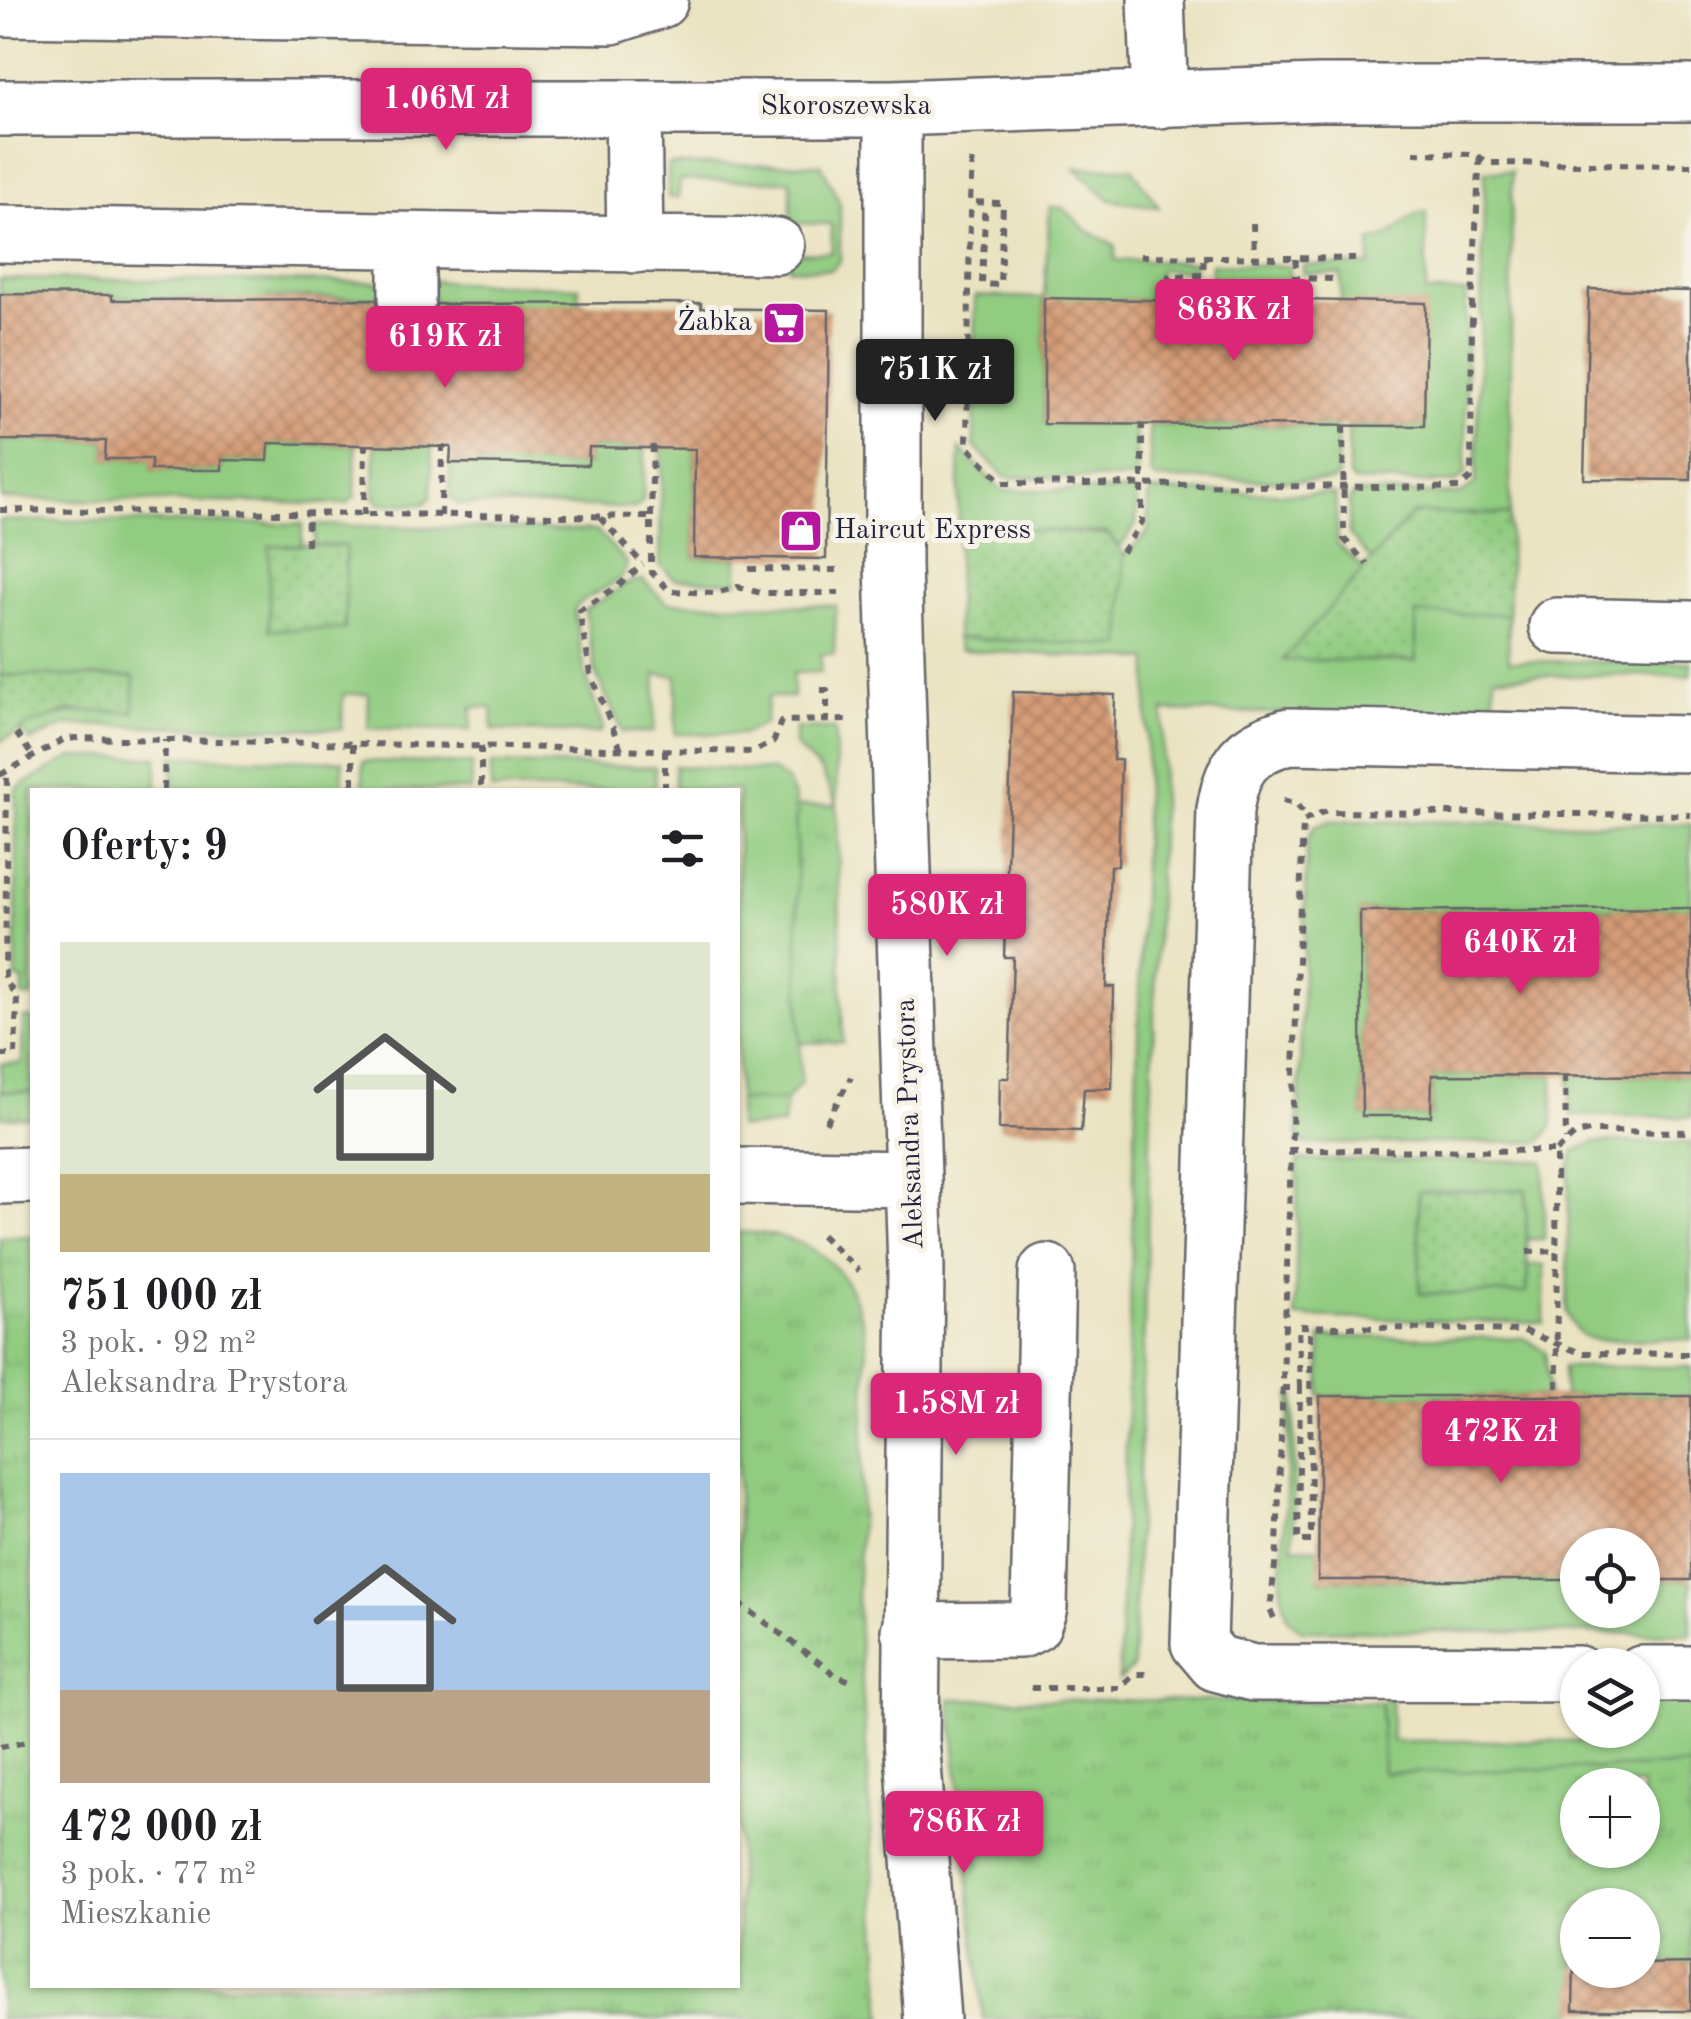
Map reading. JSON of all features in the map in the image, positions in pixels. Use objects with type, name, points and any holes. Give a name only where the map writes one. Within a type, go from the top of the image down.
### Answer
[{"type":"street","points":[[0,8],[611,16],[660,0]]},
{"type":"street","points":[[1158,0],[1160,100]]},
{"type":"street","name":"Skoroszewska","points":[[0,108],[892,108],[1319,93],[1691,93]]},
{"type":"street","points":[[634,108],[636,245]]},
{"type":"street","name":"Aleksandra Prystora","points":[[892,108],[893,566],[916,1353],[910,1740],[932,2019]]},
{"type":"street","points":[[0,234],[776,246]]},
{"type":"street","points":[[407,241],[407,299]]},
{"type":"street","points":[[1557,626],[1691,629]]},
{"type":"street","points":[[1560,1674],[1253,1673],[1226,1668],[1202,1650],[1224,810],[1232,772],[1240,760],[1269,742],[1289,736],[1691,744]]},
{"type":"street","points":[[0,1176],[30,1175]]},
{"type":"street","points":[[740,1176],[911,1178]]},
{"type":"street","points":[[910,1631],[1021,1630],[1033,1624],[1039,1606],[1047,1272]]},
{"type":"street","points":[[1660,1674],[1691,1674]]},
{"type":"path","points":[[972,149],[970,202],[1003,203],[1000,284],[982,284],[985,215],[970,213],[966,446],[1003,483],[1458,488],[1471,478],[1477,154],[1491,162],[1691,166]]},
{"type":"path","points":[[1254,223],[1254,258]]},
{"type":"path","points":[[1140,256],[1355,259]]},
{"type":"path","points":[[1169,283],[1169,276],[1203,275],[1204,256]]},
{"type":"path","points":[[1296,260],[1295,278],[1332,279],[1332,284]]},
{"type":"path","points":[[1122,552],[1140,532],[1144,484],[1142,424]]},
{"type":"path","points":[[1343,426],[1344,540],[1368,564]]},
{"type":"path","points":[[651,572],[654,442]]},
{"type":"path","points":[[364,515],[365,445]]},
{"type":"path","points":[[441,516],[442,445]]},
{"type":"path","points":[[0,510],[651,517]]},
{"type":"path","points":[[307,545],[308,514]]},
{"type":"path","points":[[600,518],[670,591],[716,593],[738,588],[761,593],[850,593]]},
{"type":"path","points":[[620,749],[591,674],[579,610],[617,587],[643,564]]},
{"type":"path","points":[[748,570],[850,570]]},
{"type":"path","points":[[0,1055],[15,1055],[16,997],[5,980],[4,773],[62,740],[753,752],[774,741],[781,721],[832,720],[827,690],[822,690]]},
{"type":"path","points":[[16,733],[34,758]]},
{"type":"path","points":[[164,740],[164,788]]},
{"type":"path","points":[[353,744],[353,788]]},
{"type":"path","points":[[481,746],[481,788]]},
{"type":"path","points":[[665,750],[665,788]]},
{"type":"path","points":[[1282,1630],[1270,1610],[1278,1548],[1303,822],[1323,812],[1691,815]]},
{"type":"path","points":[[1564,1075],[1566,1141]]},
{"type":"path","points":[[1558,1396],[1556,1151],[1566,1141],[1590,1131],[1691,1132]]},
{"type":"path","points":[[1289,1150],[1556,1151]]},
{"type":"path","points":[[1528,1252],[1556,1251]]},
{"type":"path","points":[[1310,1326],[1311,1541],[1298,1541],[1298,1326],[1310,1326],[1524,1330],[1582,1353],[1691,1354]]},
{"type":"path","points":[[1282,1388],[1300,1388]]},
{"type":"path","points":[[740,1603],[837,1676],[872,1688]]},
{"type":"path","points":[[1119,1688],[1134,1674],[1154,1674]]},
{"type":"path","points":[[0,1748],[30,1741]]},
{"type":"green space","points":[[821,164],[840,203],[840,261],[831,270],[789,268],[789,253],[832,252],[831,224],[791,223],[791,181],[680,180],[678,198],[668,197],[668,165]]},
{"type":"green space","points":[[1075,168],[1132,168],[1159,207],[1110,200]]},
{"type":"green space","points":[[1485,171],[1512,171],[1510,514],[1413,513],[1371,560],[1349,534],[1349,501],[1355,493],[1461,494],[1476,483]]},
{"type":"green space","points":[[1050,207],[1064,208],[1086,230],[1115,245],[1115,260],[1194,262],[1194,270],[1159,270],[1158,300],[1044,299],[1044,423],[1135,425],[1137,475],[1131,479],[1005,477],[974,446],[975,296],[1044,298]]},
{"type":"green space","points":[[1426,212],[1426,292],[1466,293],[1466,473],[1455,483],[1354,481],[1349,475],[1348,426],[1424,426],[1341,301],[1341,274],[1303,273],[1303,265],[1370,265],[1370,242],[1388,236],[1412,217]]},
{"type":"green space","points":[[1211,264],[1289,266],[1289,283],[1304,284],[1304,302],[1298,312],[1201,311],[1195,301],[1196,283],[1211,283]]},
{"type":"green space","points":[[0,279],[383,282],[382,298],[267,297],[267,302],[0,294]]},
{"type":"green space","points":[[433,281],[579,287],[579,301],[587,306],[437,304],[432,299]]},
{"type":"green space","points":[[1149,425],[1337,426],[1338,476],[1332,481],[1156,479],[1151,474]]},
{"type":"green space","points":[[0,440],[106,441],[106,459],[151,459],[152,470],[222,470],[222,460],[267,461],[269,443],[356,445],[355,496],[347,504],[2,499]]},
{"type":"green space","points":[[662,441],[695,442],[694,557],[738,558],[738,582],[675,579],[660,565]]},
{"type":"green space","points":[[375,445],[432,445],[431,497],[424,504],[380,504],[374,497]]},
{"type":"green space","points":[[589,447],[645,448],[643,501],[635,508],[457,504],[450,496],[450,463],[588,465]]},
{"type":"green space","points":[[960,449],[1001,490],[1133,491],[1137,494],[1136,525],[1119,548],[1108,533],[958,527]]},
{"type":"green space","points":[[1153,491],[1335,494],[1338,545],[1364,569],[1283,660],[1416,661],[1416,614],[1508,614],[1509,661],[1691,662],[1691,675],[1494,676],[1494,717],[1164,711],[1133,1667],[1119,1680],[1149,660],[960,650],[956,638],[1122,646],[1124,555],[1148,533],[1148,496]]},
{"type":"green space","points":[[1413,513],[1510,514],[1508,661],[1282,660]]},
{"type":"green space","points":[[0,520],[302,524],[302,545],[269,546],[269,630],[345,629],[346,546],[314,545],[315,525],[597,531],[627,563],[619,579],[587,598],[574,611],[585,673],[603,729],[598,733],[493,730],[492,708],[472,707],[471,730],[368,728],[369,694],[343,694],[342,729],[68,725],[31,741],[20,730],[48,718],[76,712],[134,712],[134,677],[0,675]]},
{"type":"green space","points":[[958,527],[1108,534],[1124,555],[1122,646],[956,638]]},
{"type":"green space","points":[[269,545],[346,545],[345,630],[269,630]]},
{"type":"green space","points":[[643,580],[666,603],[836,606],[834,654],[821,654],[821,672],[793,673],[793,697],[768,697],[765,723],[743,734],[675,734],[677,676],[656,674],[654,732],[623,732],[596,674],[585,610],[632,581]]},
{"type":"green space","points":[[0,675],[134,676],[134,712],[65,711],[0,741]]},
{"type":"green space","points":[[795,728],[835,729],[837,805],[821,771],[795,746]]},
{"type":"green space","points":[[173,756],[343,761],[342,788],[173,788]]},
{"type":"green space","points":[[72,757],[157,757],[157,788],[30,788],[30,997],[23,997],[23,980],[16,979],[16,789]]},
{"type":"green space","points":[[363,761],[472,764],[471,788],[363,788]]},
{"type":"green space","points":[[491,764],[655,767],[655,788],[491,788]]},
{"type":"green space","points":[[675,766],[773,771],[786,780],[795,799],[801,1083],[786,1100],[740,1100],[740,788],[675,788]]},
{"type":"green space","points":[[837,805],[843,1042],[800,1043],[795,807]]},
{"type":"green space","points":[[1331,821],[1691,824],[1691,908],[1360,911],[1362,1116],[1431,1116],[1432,1075],[1553,1075],[1553,1125],[1540,1142],[1306,1144],[1298,1136],[1307,842],[1314,827]]},
{"type":"green space","points":[[23,1018],[30,1018],[30,1092],[1,1091],[1,1064],[22,1063]]},
{"type":"green space","points":[[1570,1075],[1691,1076],[1691,1117],[1570,1115]]},
{"type":"green space","points":[[0,1091],[30,1092],[30,1117],[0,1117]]},
{"type":"green space","points":[[740,1100],[786,1100],[783,1125],[740,1128]]},
{"type":"green space","points":[[1594,1142],[1691,1143],[1691,1339],[1597,1340],[1581,1334],[1572,1323],[1567,1312],[1569,1169],[1575,1151]]},
{"type":"green space","points":[[1298,1160],[1544,1161],[1544,1239],[1527,1239],[1526,1189],[1418,1192],[1420,1294],[1527,1293],[1528,1265],[1544,1265],[1544,1323],[1295,1317]]},
{"type":"green space","points":[[1526,1189],[1528,1293],[1420,1294],[1418,1191]]},
{"type":"green space","points":[[740,1232],[790,1239],[811,1248],[843,1277],[862,1321],[867,1349],[857,1601],[883,2019],[0,2019],[0,1237],[30,1236],[30,1988],[740,1988]]},
{"type":"green space","points":[[1321,1337],[1525,1338],[1545,1352],[1549,1396],[1320,1396]]},
{"type":"green space","points":[[1563,1367],[1691,1367],[1691,1396],[1564,1396]]},
{"type":"green space","points":[[1295,1395],[1293,1547],[1319,1548],[1319,1580],[1560,1580],[1560,1628],[1660,1628],[1660,1580],[1691,1580],[1691,1634],[1302,1630],[1288,1618],[1281,1591],[1291,1396]]},
{"type":"green space","points":[[1391,1696],[1392,1741],[1560,1741],[1560,1748],[1660,1748],[1660,1696],[1691,1697],[1691,1766],[1383,1773],[1381,1702]]},
{"type":"green space","points":[[950,1699],[1381,1702],[1384,1773],[1691,1763],[1691,1963],[1660,1964],[1660,1888],[1560,1888],[1560,1988],[1575,1988],[1574,2019],[983,2019]]},
{"type":"building","points":[[1589,289],[1691,291],[1691,480],[1584,479]]},
{"type":"building","points":[[0,294],[112,295],[112,300],[376,299],[381,315],[392,326],[406,330],[423,325],[437,304],[701,303],[701,308],[829,310],[826,559],[694,557],[695,449],[589,447],[588,465],[450,463],[451,447],[269,443],[268,461],[222,460],[222,470],[151,470],[151,459],[105,459],[106,441],[0,440]]},
{"type":"building","points":[[1044,298],[1195,301],[1195,311],[1304,312],[1304,300],[1426,303],[1424,426],[1044,424]]},
{"type":"building","points":[[1013,692],[1115,695],[1113,760],[1121,760],[1118,866],[1110,866],[1106,987],[1114,987],[1112,1088],[1084,1089],[1081,1131],[999,1129],[1000,1078],[1009,1078],[1013,957],[1004,957]]},
{"type":"building","points":[[1691,908],[1691,1076],[1432,1075],[1431,1116],[1362,1116],[1360,911]]},
{"type":"building","points":[[1320,1396],[1691,1396],[1691,1580],[1660,1580],[1660,1528],[1560,1528],[1560,1580],[1318,1580]]},
{"type":"building","points":[[1691,1963],[1691,2011],[1573,2011],[1573,1988],[1660,1988],[1660,1964]]},
{"type":"place","name":"Żabka","points":[[784,323]]},
{"type":"place","name":"Haircut Express","points":[[801,531]]}]
